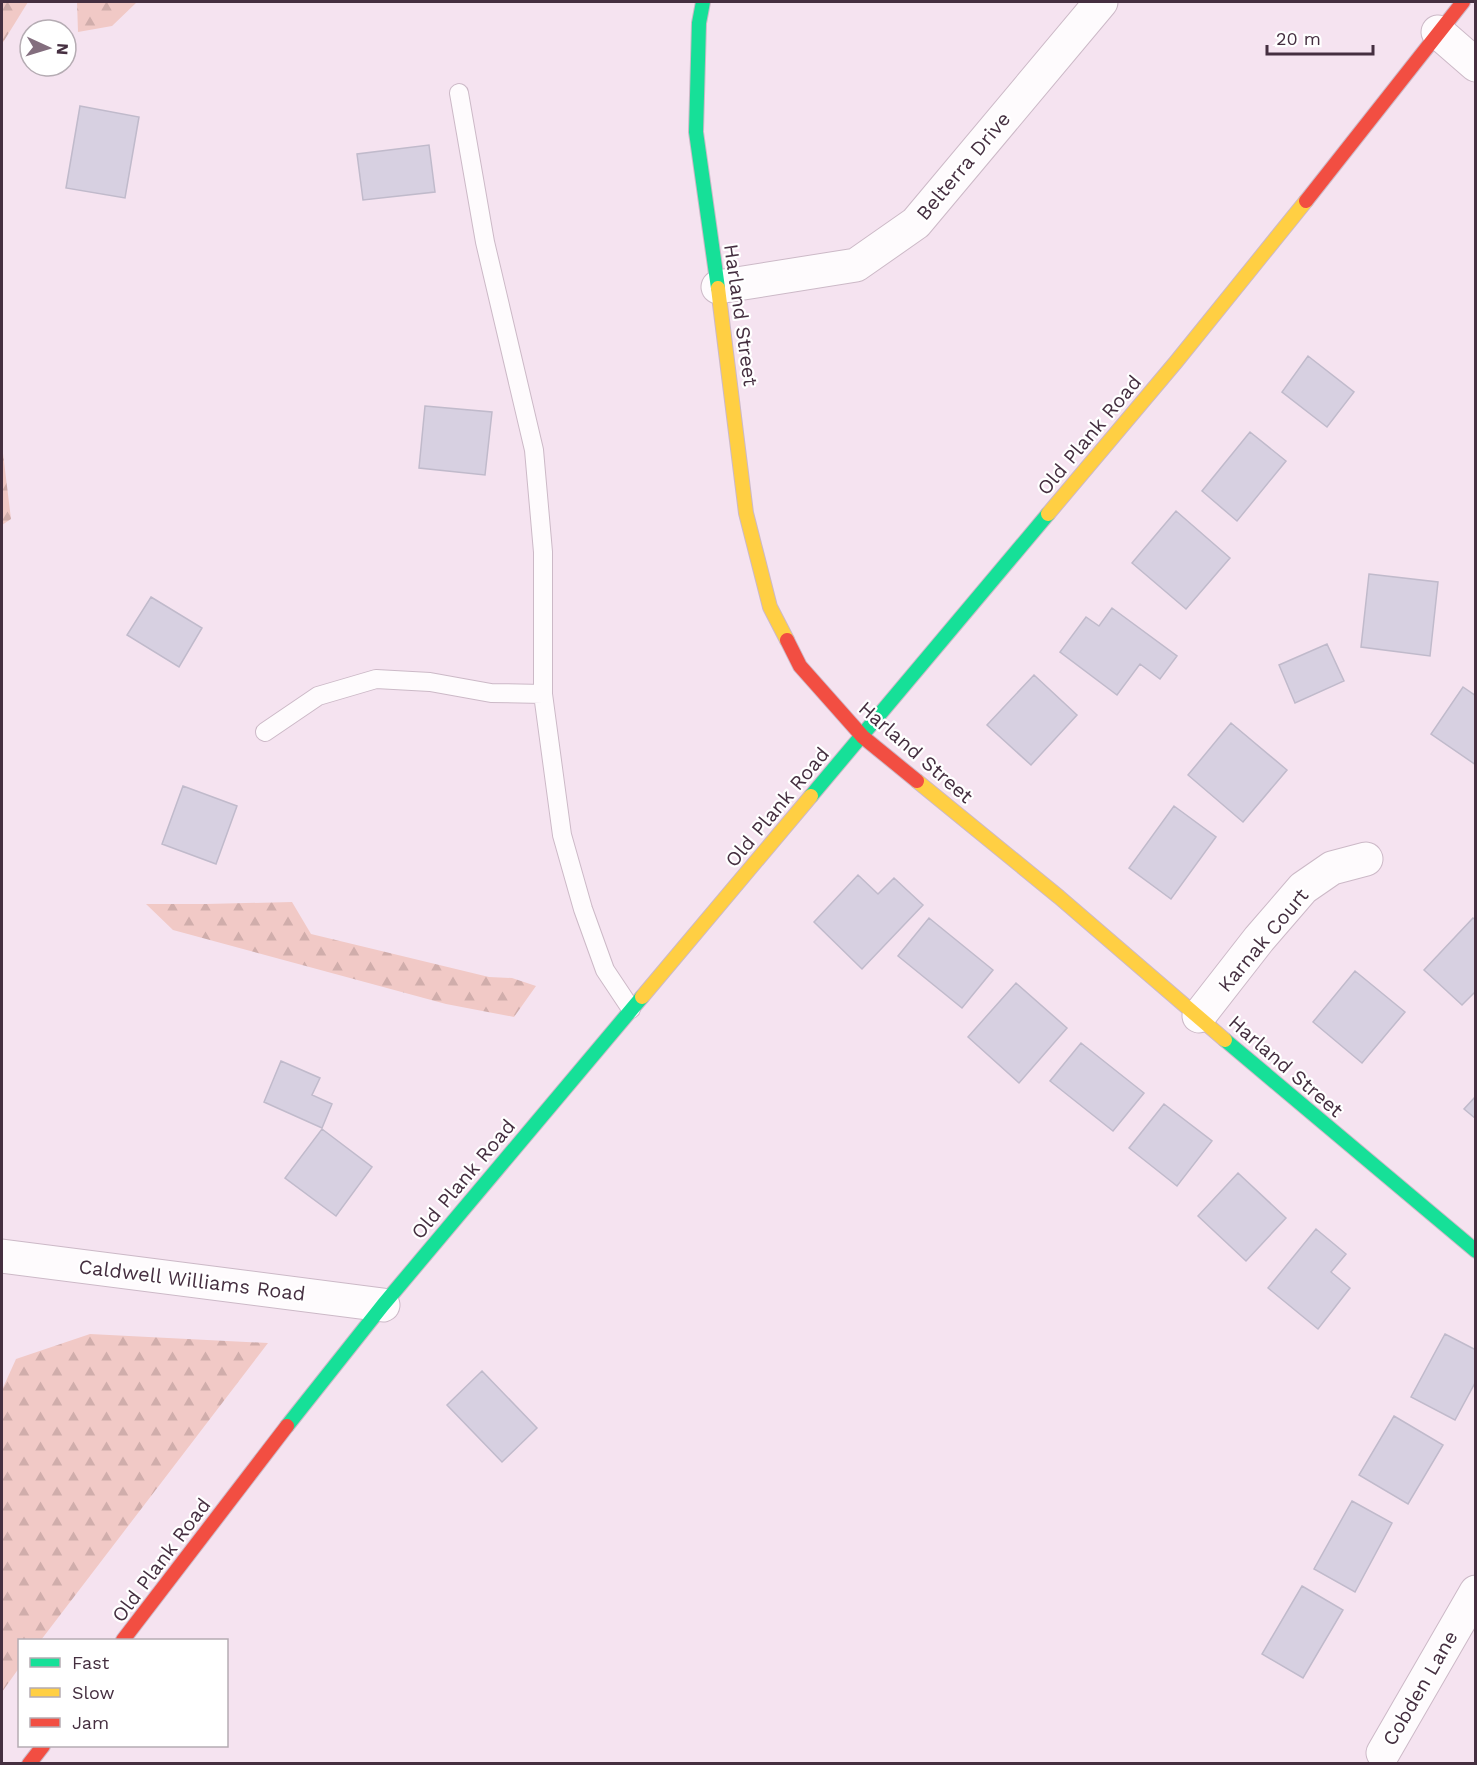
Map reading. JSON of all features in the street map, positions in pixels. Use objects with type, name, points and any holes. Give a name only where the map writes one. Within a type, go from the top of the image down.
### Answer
[{"type":"street","name":"Harland Street","points":[[703,2],[699,23],[696,132],[746,513],[770,607],[800,666],[863,737],[1059,897],[1476,1251]]},
{"type":"street","name":"Belterra Drive","points":[[718,287],[856,265],[916,223],[1101,2]]},
{"type":"street","name":"Old Plank Road","points":[[125,1639],[383,1305],[1176,362],[1463,2]]},
{"type":"street","points":[[1438,32],[1476,65]]},
{"type":"street","name":"Karnak Court","points":[[1198,1016],[1303,888],[1332,868],[1366,859]]},
{"type":"street","name":"Caldwell Williams Road","points":[[2,1256],[383,1305]]},
{"type":"street","name":"Cobden Lane","points":[[1383,1753],[1476,1593]]},
{"type":"street","points":[[29,1764],[42,1747]]},
{"type":"lane","points":[[459,93],[485,242],[534,450],[543,552],[543,694],[562,835],[583,909],[605,969],[631,1009]]},
{"type":"lane","points":[[265,732],[318,696],[376,679],[430,682],[491,693],[543,694]]},
{"type":"green space","points":[[2,2],[28,2],[18,18],[2,44]]},
{"type":"green space","points":[[77,2],[137,2],[112,26],[78,32]]},
{"type":"green space","points":[[2,445],[11,519],[2,525]]},
{"type":"green space","points":[[292,902],[311,934],[489,977],[512,978],[536,986],[514,1017],[446,1004],[173,930],[146,904]]},
{"type":"green space","points":[[90,1334],[268,1343],[42,1639],[18,1639],[18,1669],[2,1692],[2,1390],[16,1359]]},
{"type":"building","points":[[80,106],[139,117],[125,198],[66,188]]},
{"type":"building","points":[[429,145],[435,192],[363,200],[357,154]]},
{"type":"building","points":[[1308,356],[1354,392],[1327,427],[1282,392]]},
{"type":"building","points":[[425,406],[492,412],[485,475],[419,468]]},
{"type":"building","points":[[1250,432],[1286,461],[1237,521],[1202,491]]},
{"type":"building","points":[[1176,511],[1230,558],[1186,609],[1132,563]]},
{"type":"building","points":[[1369,574],[1438,582],[1430,656],[1361,647]]},
{"type":"building","points":[[151,597],[202,628],[179,667],[127,635]]},
{"type":"building","points":[[1112,608],[1177,656],[1160,679],[1140,664],[1117,695],[1060,652],[1086,617],[1099,626]]},
{"type":"building","points":[[1327,644],[1344,681],[1295,703],[1279,665]]},
{"type":"building","points":[[1034,675],[1077,715],[1031,765],[987,725]]},
{"type":"building","points":[[1463,687],[1476,696],[1476,765],[1431,734]]},
{"type":"building","points":[[1231,723],[1287,770],[1243,822],[1188,775]]},
{"type":"building","points":[[183,786],[237,806],[216,864],[162,844]]},
{"type":"building","points":[[1174,806],[1216,837],[1171,899],[1129,868]]},
{"type":"building","points":[[858,875],[878,894],[894,878],[923,905],[862,969],[814,922]]},
{"type":"building","points":[[929,918],[993,970],[962,1008],[898,956]]},
{"type":"building","points":[[1473,918],[1476,920],[1476,991],[1462,1005],[1424,970]]},
{"type":"building","points":[[1355,971],[1405,1012],[1362,1063],[1313,1022]]},
{"type":"building","points":[[1016,983],[1067,1028],[1019,1083],[968,1037]]},
{"type":"building","points":[[1081,1043],[1144,1093],[1113,1131],[1050,1081]]},
{"type":"building","points":[[281,1061],[320,1078],[312,1095],[332,1104],[322,1128],[264,1102]]},
{"type":"building","points":[[1476,1096],[1476,1119],[1464,1109]]},
{"type":"building","points":[[1164,1104],[1212,1141],[1177,1186],[1129,1148]]},
{"type":"building","points":[[322,1129],[372,1167],[336,1216],[285,1178]]},
{"type":"building","points":[[1238,1173],[1286,1218],[1246,1261],[1198,1216]]},
{"type":"building","points":[[1316,1229],[1346,1254],[1331,1272],[1350,1288],[1318,1329],[1268,1288]]},
{"type":"building","points":[[1445,1334],[1476,1350],[1476,1381],[1455,1420],[1411,1397]]},
{"type":"building","points":[[482,1371],[537,1428],[502,1462],[447,1405]]},
{"type":"building","points":[[1394,1416],[1443,1445],[1408,1504],[1359,1475]]},
{"type":"building","points":[[1352,1501],[1392,1523],[1355,1592],[1314,1569]]},
{"type":"building","points":[[1302,1586],[1343,1610],[1303,1678],[1262,1654]]},
{"type":"traffic: fast","points":[[703,2],[699,23],[696,132],[718,288]]},
{"type":"traffic: fast","points":[[811,796],[1048,514]]},
{"type":"traffic: fast","points":[[287,1426],[383,1305],[642,997]]},
{"type":"traffic: fast","points":[[1225,1040],[1476,1251]]},
{"type":"traffic: slow","points":[[1048,514],[1176,362],[1306,201]]},
{"type":"traffic: slow","points":[[718,288],[746,513],[770,607],[787,640]]},
{"type":"traffic: slow","points":[[917,781],[1059,897],[1225,1040]]},
{"type":"traffic: slow","points":[[642,997],[811,796]]},
{"type":"traffic: jam","points":[[1306,201],[1463,2]]},
{"type":"traffic: jam","points":[[787,640],[800,666],[863,737],[917,781]]},
{"type":"traffic: jam","points":[[124,1639],[287,1426]]},
{"type":"traffic: jam","points":[[29,1764],[42,1747]]}]
